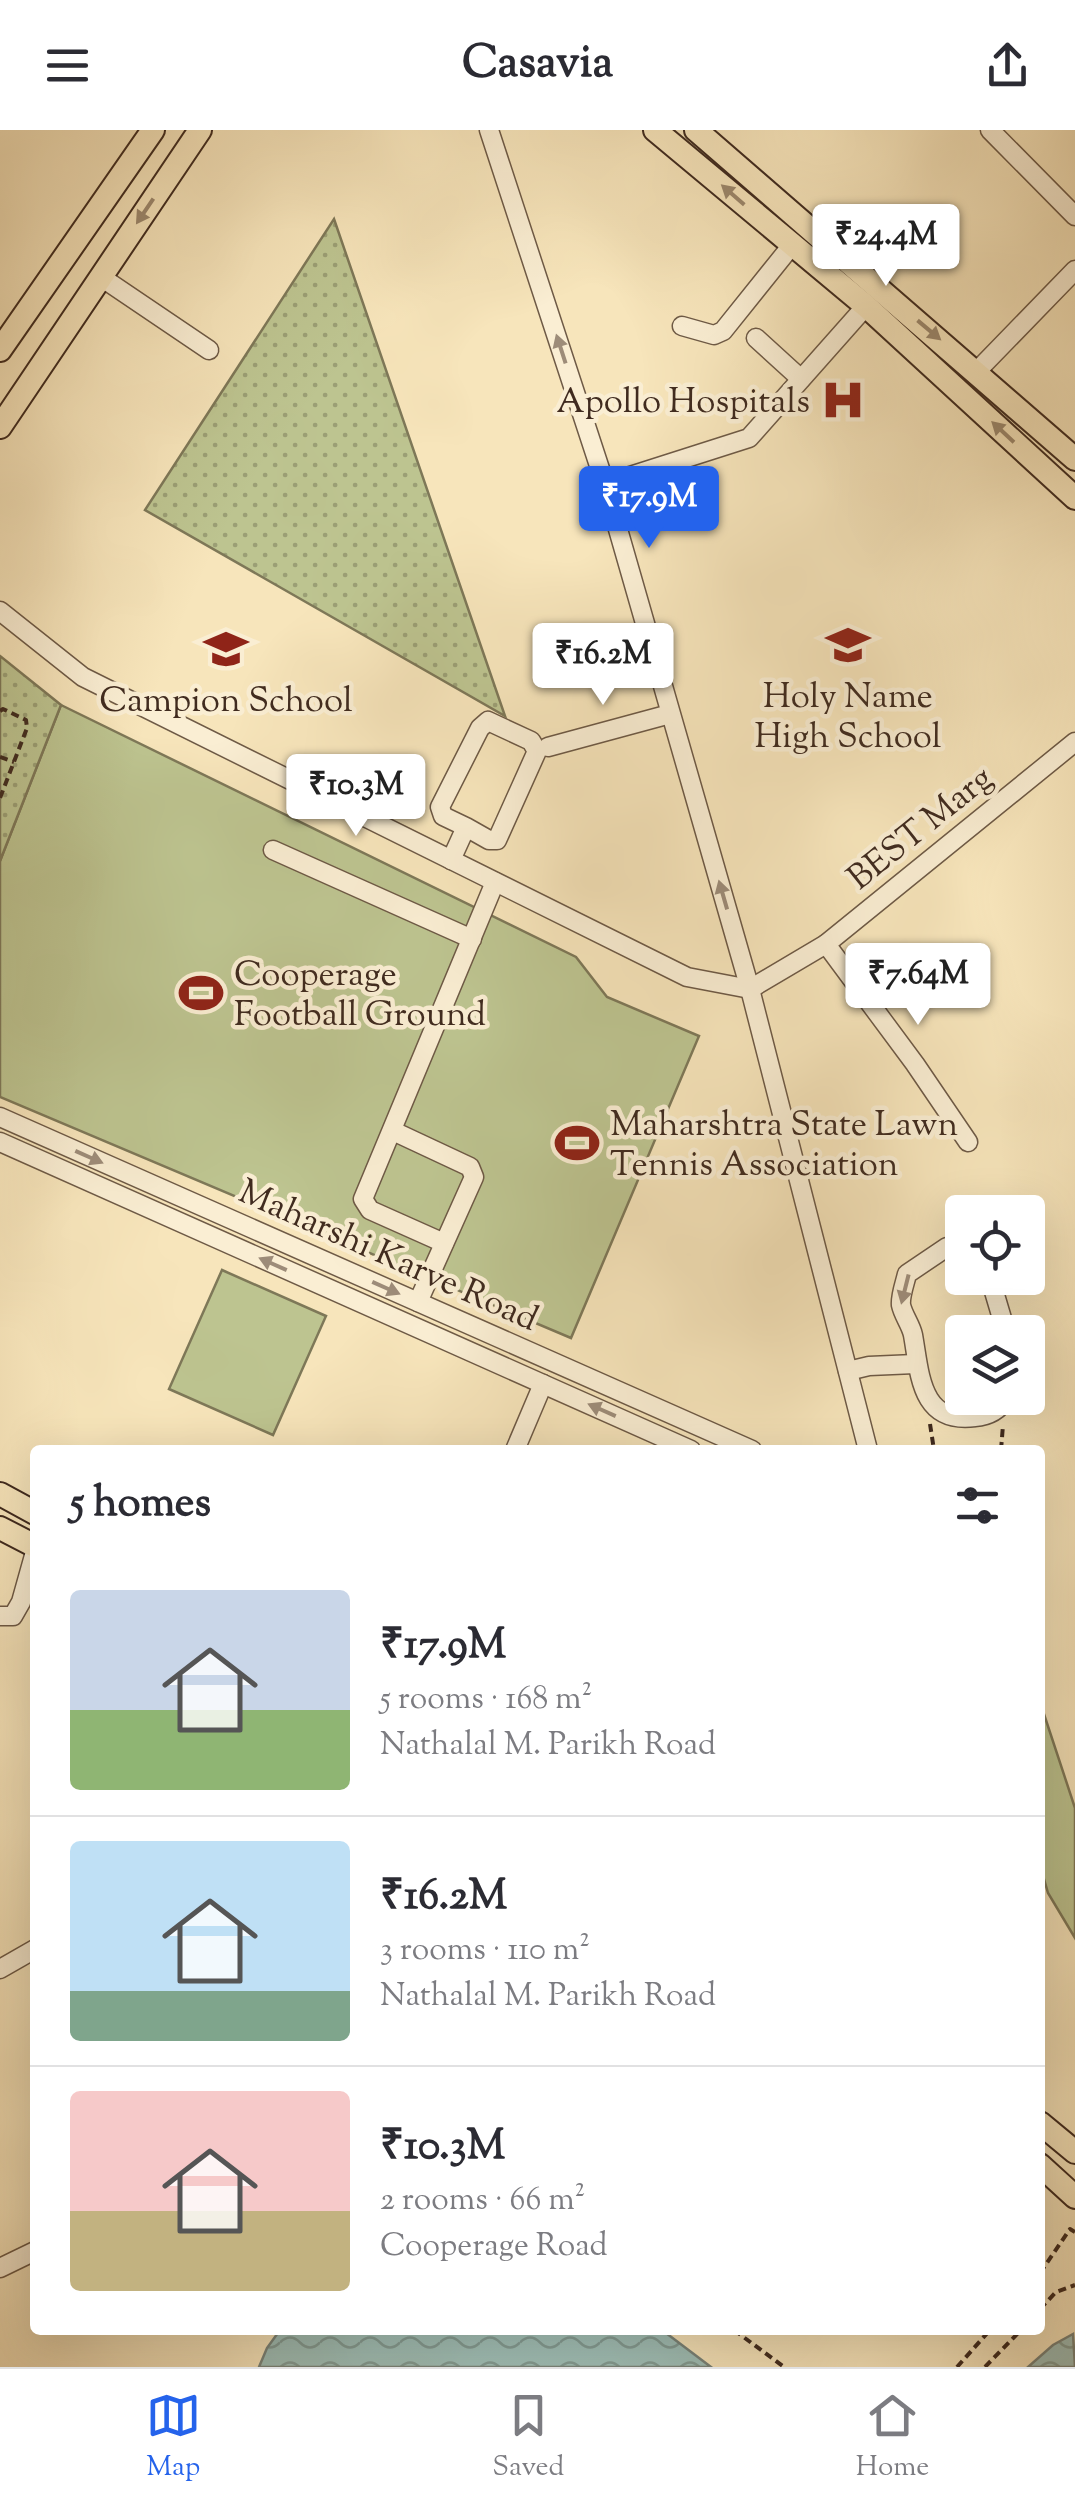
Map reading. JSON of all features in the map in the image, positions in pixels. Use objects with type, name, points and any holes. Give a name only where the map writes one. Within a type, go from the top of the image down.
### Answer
[{"type":"main road","points":[[0,350],[153,130]]},
{"type":"main road","points":[[0,427],[200,130]]},
{"type":"main road","points":[[655,130],[866,306],[1075,498]]},
{"type":"main road","points":[[696,130],[1075,459]]},
{"type":"main road","points":[[0,1494],[30,1509]]},
{"type":"main road","points":[[0,1528],[30,1546]]},
{"type":"main road","points":[[1045,2126],[1075,2152]]},
{"type":"main road","points":[[1045,2169],[1075,2196]]},
{"type":"street","points":[[489,130],[605,484],[750,989],[867,1445]]},
{"type":"street","points":[[990,130],[1075,216]]},
{"type":"street","points":[[682,326],[714,335],[722,331],[792,246]]},
{"type":"street","points":[[977,371],[1075,270]]},
{"type":"street","points":[[100,277],[208,350]]},
{"type":"street","points":[[605,484],[748,438],[866,306]]},
{"type":"street","points":[[756,338],[800,379]]},
{"type":"street","points":[[0,611],[82,677],[687,977],[750,989]]},
{"type":"street","points":[[548,748],[670,714]]},
{"type":"street","points":[[488,721],[531,741],[537,751],[497,840],[466,828],[443,816],[440,808],[480,728],[488,721]]},
{"type":"street","name":"BEST Marg","points":[[750,989],[826,944],[1075,742]]},
{"type":"street","points":[[451,860],[466,828]]},
{"type":"street","points":[[273,850],[472,939]]},
{"type":"street","points":[[444,1243],[365,1206],[363,1199],[496,882]]},
{"type":"street","points":[[826,944],[916,1064],[968,1142]]},
{"type":"street","name":"Maharshi Karve Road","points":[[0,1117],[741,1445]]},
{"type":"street","points":[[393,1131],[470,1167],[473,1172],[418,1302]]},
{"type":"street","name":"Maharshi Karve Road","points":[[0,1142],[680,1445]]},
{"type":"street","points":[[945,1249],[907,1274],[901,1306],[913,1332],[915,1364],[926,1395],[945,1414]]},
{"type":"street","points":[[848,1371],[915,1364]]},
{"type":"street","points":[[517,1445],[543,1384]]},
{"type":"street","points":[[948,1415],[989,1415]]},
{"type":"street","points":[[0,1616],[13,1616],[30,1568]]},
{"type":"street","points":[[0,1968],[30,1951]]},
{"type":"street","points":[[0,2268],[30,2253]]},
{"type":"path","points":[[0,711],[26,720],[27,728],[0,798]]},
{"type":"path","points":[[0,757],[16,762]]},
{"type":"path","points":[[1045,2265],[1070,2228],[1075,2232]]},
{"type":"path","points":[[1045,2304],[1056,2292],[1075,2285]]},
{"type":"path","points":[[741,2335],[784,2367]]},
{"type":"path","points":[[957,2367],[986,2335]]},
{"type":"path","points":[[986,2367],[1015,2335]]},
{"type":"green space","points":[[334,219],[505,716],[145,510]]},
{"type":"green space","points":[[0,656],[61,705],[0,861]]},
{"type":"green space","points":[[61,705],[576,957],[607,997],[699,1036],[571,1338],[0,1097],[0,861]]},
{"type":"green space","points":[[222,1270],[326,1316],[273,1435],[169,1389]]},
{"type":"green space","points":[[1045,1717],[1075,1808],[1075,1938],[1048,1893]]},
{"type":"water","points":[[1073,2334],[1075,2367],[1028,2367],[1053,2345]]},
{"type":"water","points":[[276,2335],[669,2335],[711,2367],[259,2367]]},
{"type":"place","name":"Apollo Hospitals","points":[[843,400]]},
{"type":"place","name":"Holy Name High School","points":[[848,645]]},
{"type":"place","name":"Campion School","points":[[226,649]]},
{"type":"place","name":"Cooperage Football Ground","points":[[201,993]]},
{"type":"place","name":"Maharshtra State Lawn Tennis Association","points":[[577,1143]]}]
